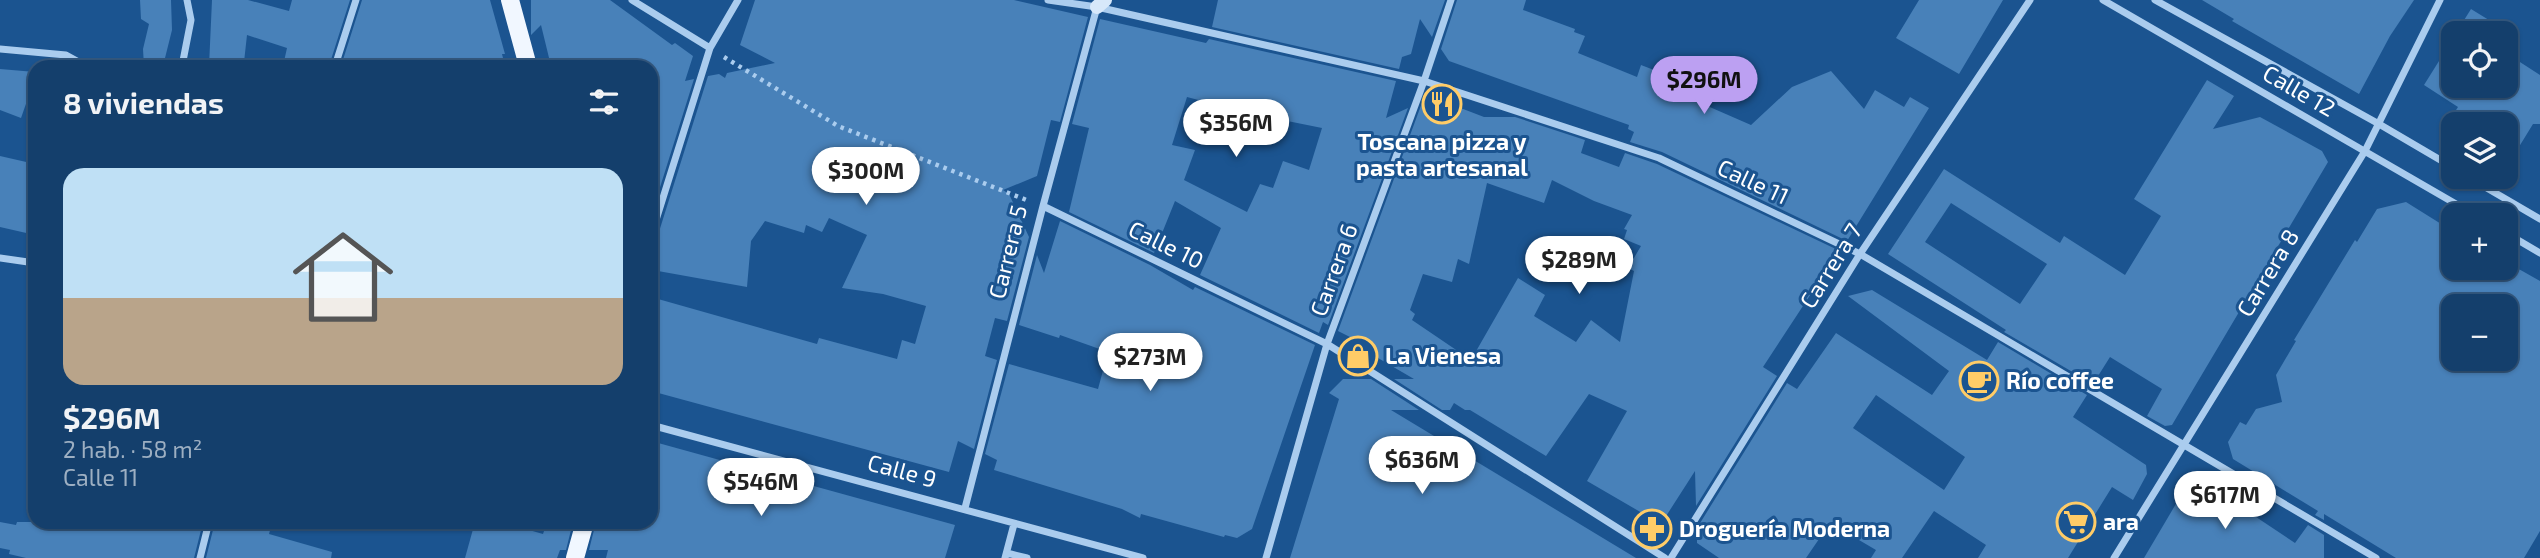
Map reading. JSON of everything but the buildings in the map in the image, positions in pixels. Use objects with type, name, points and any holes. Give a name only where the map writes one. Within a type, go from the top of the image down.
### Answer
[{"type":"main road","points":[[510,0],[526,60]]},
{"type":"main road","points":[[575,558],[584,529]]},
{"type":"street","points":[[184,60],[191,20],[187,0]]},
{"type":"street","points":[[337,60],[356,0]]},
{"type":"street","points":[[632,0],[710,48]]},
{"type":"street","points":[[658,214],[710,48],[738,0]]},
{"type":"street","name":"Calle 11","points":[[1048,0],[1099,2],[1424,81],[1658,158],[1860,254],[2376,558]]},
{"type":"street","name":"Carrera 6","points":[[1266,558],[1327,344],[1451,0]]},
{"type":"street","name":"Carrera 7","points":[[1671,558],[1860,254],[2030,0]]},
{"type":"street","name":"Calle 12","points":[[2103,0],[2454,203]]},
{"type":"street","name":"Calle 12","points":[[2155,0],[2441,160]]},
{"type":"street","name":"Carrera 8","points":[[2114,558],[2365,151],[2440,0]]},
{"type":"street","name":"Carrera 5","points":[[965,508],[1042,206],[1099,2]]},
{"type":"street","points":[[0,49],[66,55],[75,60]]},
{"type":"street","points":[[2489,189],[2540,219]]},
{"type":"street","name":"Calle 10","points":[[1042,206],[1327,344],[1665,558]]},
{"type":"street","points":[[2518,240],[2540,253]]},
{"type":"street","points":[[0,258],[28,262]]},
{"type":"street","name":"Calle 9","points":[[658,427],[1143,558]]},
{"type":"street","points":[[1014,524],[1006,555],[1027,558]]},
{"type":"street","points":[[200,558],[207,529]]},
{"type":"path","points":[[710,48],[838,125],[1042,206]]},
{"type":"place","name":"Toscana pizza y pasta artesanal","points":[[1442,104]]},
{"type":"place","name":"La Vienesa","points":[[1358,356]]},
{"type":"place","name":"Río coffee","points":[[1979,381]]},
{"type":"place","name":"ara","points":[[2076,522]]},
{"type":"place","name":"Droguería Moderna","points":[[1652,529]]}]
